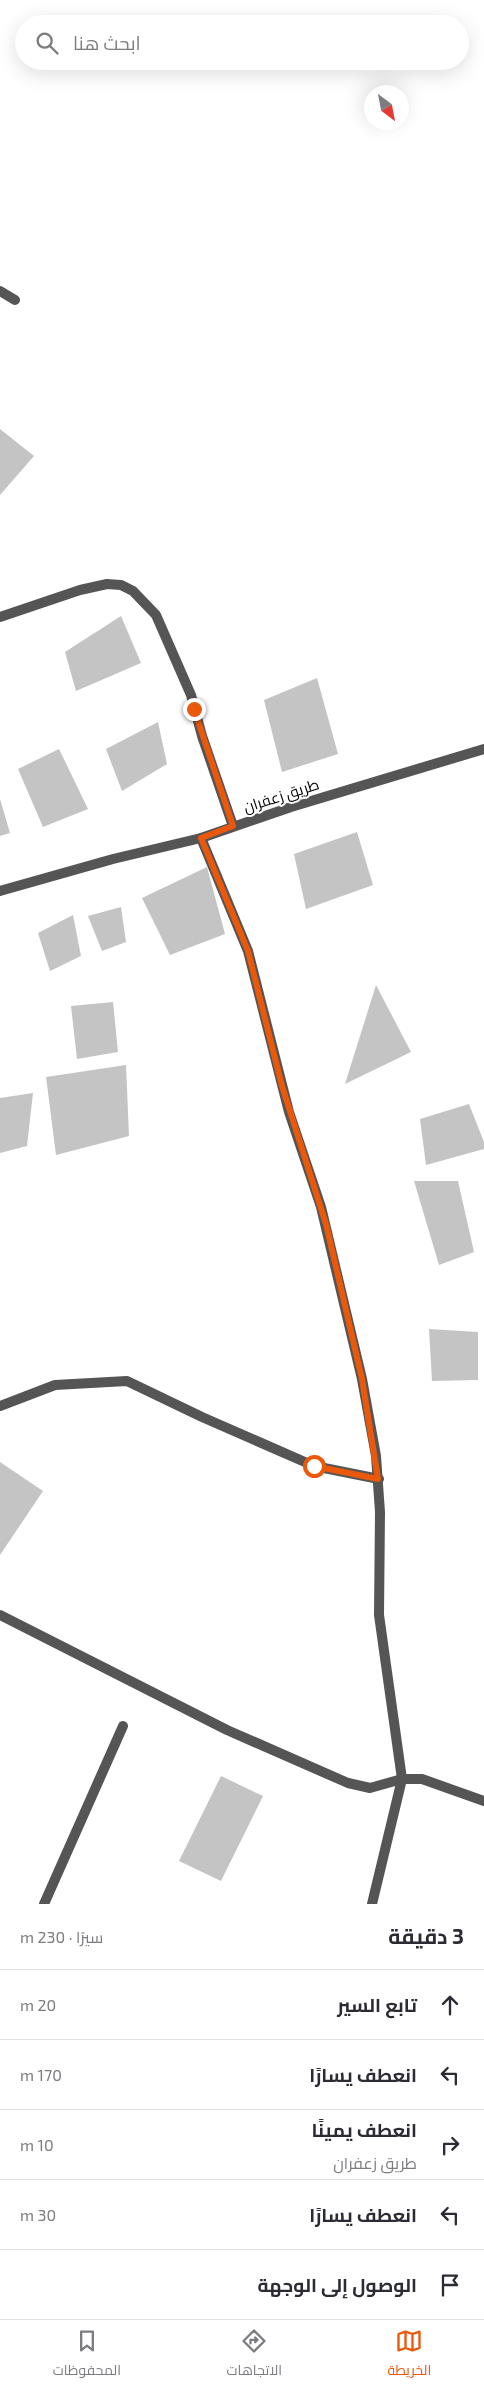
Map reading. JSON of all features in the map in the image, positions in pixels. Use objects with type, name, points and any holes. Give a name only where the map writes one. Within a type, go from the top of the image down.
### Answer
[{"type":"street","points":[[0,291],[15,300]]},
{"type":"street","points":[[0,617],[80,590],[107,584],[121,585],[133,591],[156,615],[191,695],[202,736],[233,826]]},
{"type":"street","name":"طريق زعفران","points":[[0,891],[112,859],[201,838],[290,806],[484,749]]},
{"type":"street","points":[[201,838],[248,951],[282,1086],[326,1224],[362,1379],[378,1479],[380,1512],[379,1615],[402,1779],[372,1904]]},
{"type":"street","points":[[0,1406],[55,1386],[127,1381],[314,1466],[378,1479]]},
{"type":"street","points":[[0,1615],[228,1730],[348,1783],[370,1788],[402,1779],[422,1779],[484,1802]]},
{"type":"street","points":[[44,1904],[123,1726]]},
{"type":"building","points":[[0,429],[34,456],[0,495]]},
{"type":"building","points":[[121,616],[141,663],[76,691],[65,652]]},
{"type":"building","points":[[317,678],[338,754],[282,772],[264,700]]},
{"type":"building","points":[[158,722],[167,764],[122,791],[106,749]]},
{"type":"building","points":[[59,749],[88,809],[43,827],[18,769]]},
{"type":"building","points":[[0,799],[10,833],[0,836]]},
{"type":"building","points":[[357,832],[373,885],[306,909],[294,854]]},
{"type":"building","points":[[207,867],[225,934],[170,955],[142,898]]},
{"type":"building","points":[[121,907],[126,942],[102,951],[88,916]]},
{"type":"building","points":[[73,915],[81,956],[50,971],[38,933]]},
{"type":"building","points":[[376,985],[411,1052],[345,1084]]},
{"type":"building","points":[[113,1002],[118,1052],[77,1059],[71,1006]]},
{"type":"building","points":[[126,1065],[129,1136],[56,1155],[46,1077]]},
{"type":"building","points":[[33,1093],[27,1146],[0,1153],[0,1098]]},
{"type":"building","points":[[469,1104],[484,1142],[484,1149],[426,1165],[420,1119]]},
{"type":"building","points":[[414,1181],[458,1181],[474,1252],[439,1265]]},
{"type":"building","points":[[429,1329],[478,1332],[478,1380],[432,1381]]},
{"type":"building","points":[[0,1462],[43,1491],[0,1555]]},
{"type":"building","points":[[221,1776],[263,1796],[221,1881],[179,1861]]},
{"type":"route","points":[[194,709],[233,826],[201,838],[248,951],[289,1112],[326,1224],[340,1292],[362,1379],[376,1456],[378,1479],[314,1466]]}]
